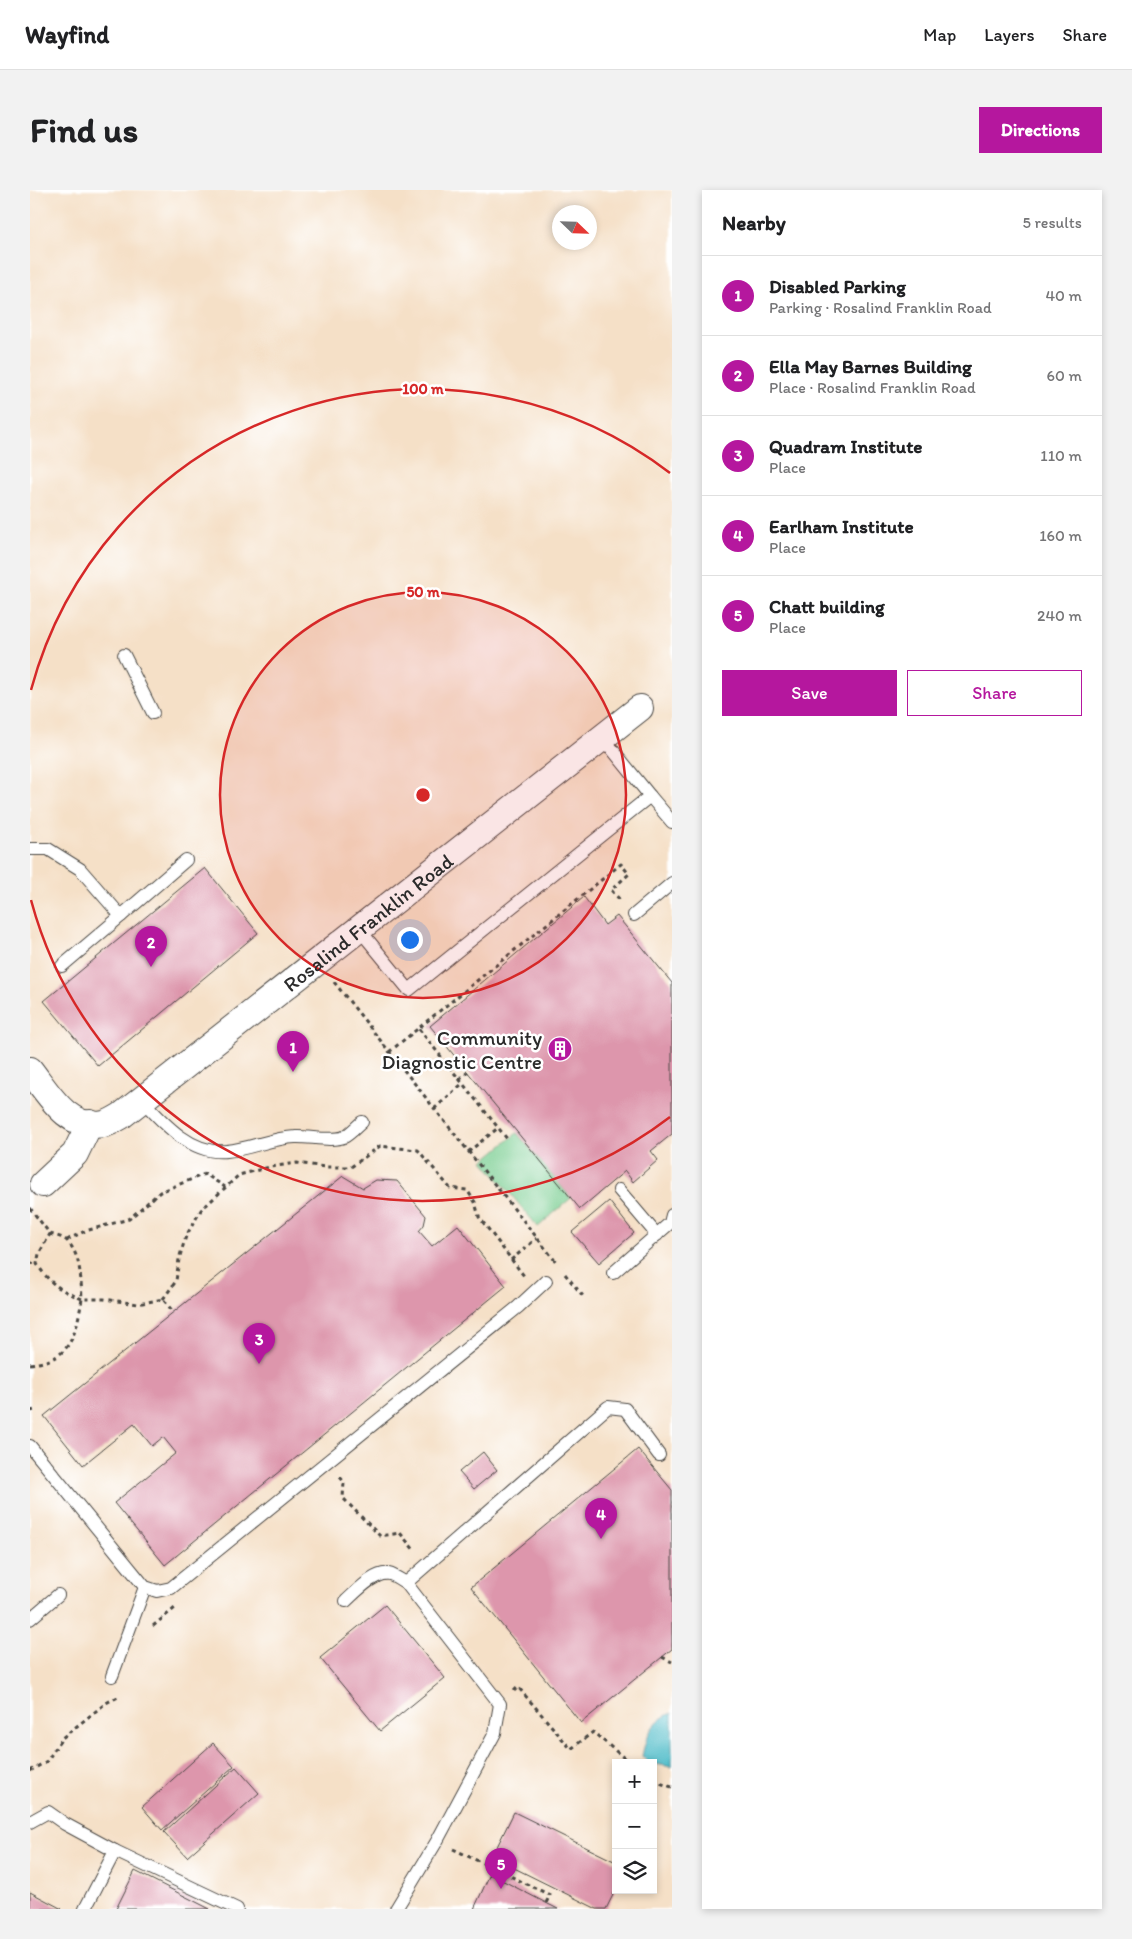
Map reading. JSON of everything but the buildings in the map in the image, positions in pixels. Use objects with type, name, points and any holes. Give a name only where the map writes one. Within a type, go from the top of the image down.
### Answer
[{"type":"street","name":"Rosalind Franklin Road","points":[[90,1124],[104,1124],[121,1116],[640,708]]},
{"type":"street","points":[[30,1070],[60,1110],[74,1119],[90,1124],[74,1154],[39,1187]]},
{"type":"lane","points":[[124,655],[153,713]]},
{"type":"lane","points":[[603,738],[672,822]]},
{"type":"lane","points":[[359,929],[409,990],[650,796]]},
{"type":"lane","points":[[30,849],[48,849],[80,869],[121,916]]},
{"type":"lane","points":[[62,966],[186,860]]},
{"type":"lane","points":[[634,915],[672,883]]},
{"type":"lane","points":[[142,1100],[163,1123],[188,1142],[204,1149],[227,1151],[295,1137],[318,1139],[344,1137],[362,1122]]},
{"type":"lane","points":[[619,1190],[657,1235]]},
{"type":"lane","points":[[613,1272],[670,1224],[672,1215]]},
{"type":"lane","points":[[30,1446],[145,1587],[157,1591],[171,1588],[518,1307],[546,1281]]},
{"type":"lane","points":[[406,1583],[608,1407],[625,1409],[659,1455]]},
{"type":"lane","points":[[346,1601],[366,1582],[379,1574],[388,1574],[406,1583],[500,1704],[495,1733],[437,1841],[396,1909]]},
{"type":"lane","points":[[112,1676],[145,1587]]},
{"type":"lane","points":[[30,1619],[58,1595]]},
{"type":"lane","points":[[30,1822],[48,1812],[65,1824],[115,1851],[237,1909]]},
{"type":"lane","points":[[85,1909],[115,1851]]},
{"type":"path","points":[[389,1052],[620,864],[629,874],[611,890],[634,915]]},
{"type":"path","points":[[318,962],[583,1296]]},
{"type":"path","points":[[418,1029],[508,1140]]},
{"type":"path","points":[[459,1079],[468,1072]]},
{"type":"path","points":[[434,1109],[462,1084]]},
{"type":"path","points":[[468,1152],[498,1128]]},
{"type":"path","points":[[50,1234],[39,1254],[37,1264],[46,1277],[60,1290],[82,1299],[104,1299],[138,1304],[163,1299],[176,1282],[178,1259],[186,1236],[200,1210],[239,1175],[270,1167],[297,1163],[325,1167],[351,1167],[380,1146],[418,1150],[450,1188],[467,1190],[475,1202],[479,1217],[535,1291]]},
{"type":"path","points":[[67,1240],[85,1232],[129,1219],[160,1192],[205,1174],[225,1187]]},
{"type":"path","points":[[30,1208],[50,1234],[67,1240],[75,1253],[82,1299],[75,1335],[60,1355],[41,1363],[30,1364]]},
{"type":"path","points":[[511,1260],[537,1238]]},
{"type":"path","points":[[30,1263],[37,1264]]},
{"type":"path","points":[[163,1299],[174,1313]]},
{"type":"path","points":[[30,1411],[36,1410]]},
{"type":"path","points":[[328,1462],[344,1482],[344,1498],[380,1536],[400,1534],[418,1553],[434,1559]]},
{"type":"path","points":[[150,1629],[180,1604]]},
{"type":"path","points":[[662,1657],[672,1662]]},
{"type":"path","points":[[500,1704],[518,1687],[571,1749],[593,1732],[625,1759]]},
{"type":"path","points":[[30,1771],[47,1761],[62,1738],[106,1703],[126,1692]]},
{"type":"path","points":[[657,1782],[672,1786]]},
{"type":"path","points":[[437,1841],[550,1896],[546,1903]]},
{"type":"green space","points":[[517,1133],[571,1198],[538,1227],[483,1161]]},
{"type":"water","points":[[672,1713],[672,1767],[657,1764],[657,1759],[645,1759],[642,1756],[645,1742],[651,1730],[665,1716]]},
{"type":"place","name":"Ella May Barnes Building","points":[[151,967]]},
{"type":"place","name":"Community Diagnostic Centre","points":[[560,1049]]},
{"type":"place","name":"Disabled Parking","points":[[293,1072]]},
{"type":"place","name":"Quadram Institute","points":[[259,1364]]},
{"type":"place","name":"Earlham Institute","points":[[601,1539]]},
{"type":"place","name":"Chatt building","points":[[501,1889]]}]
